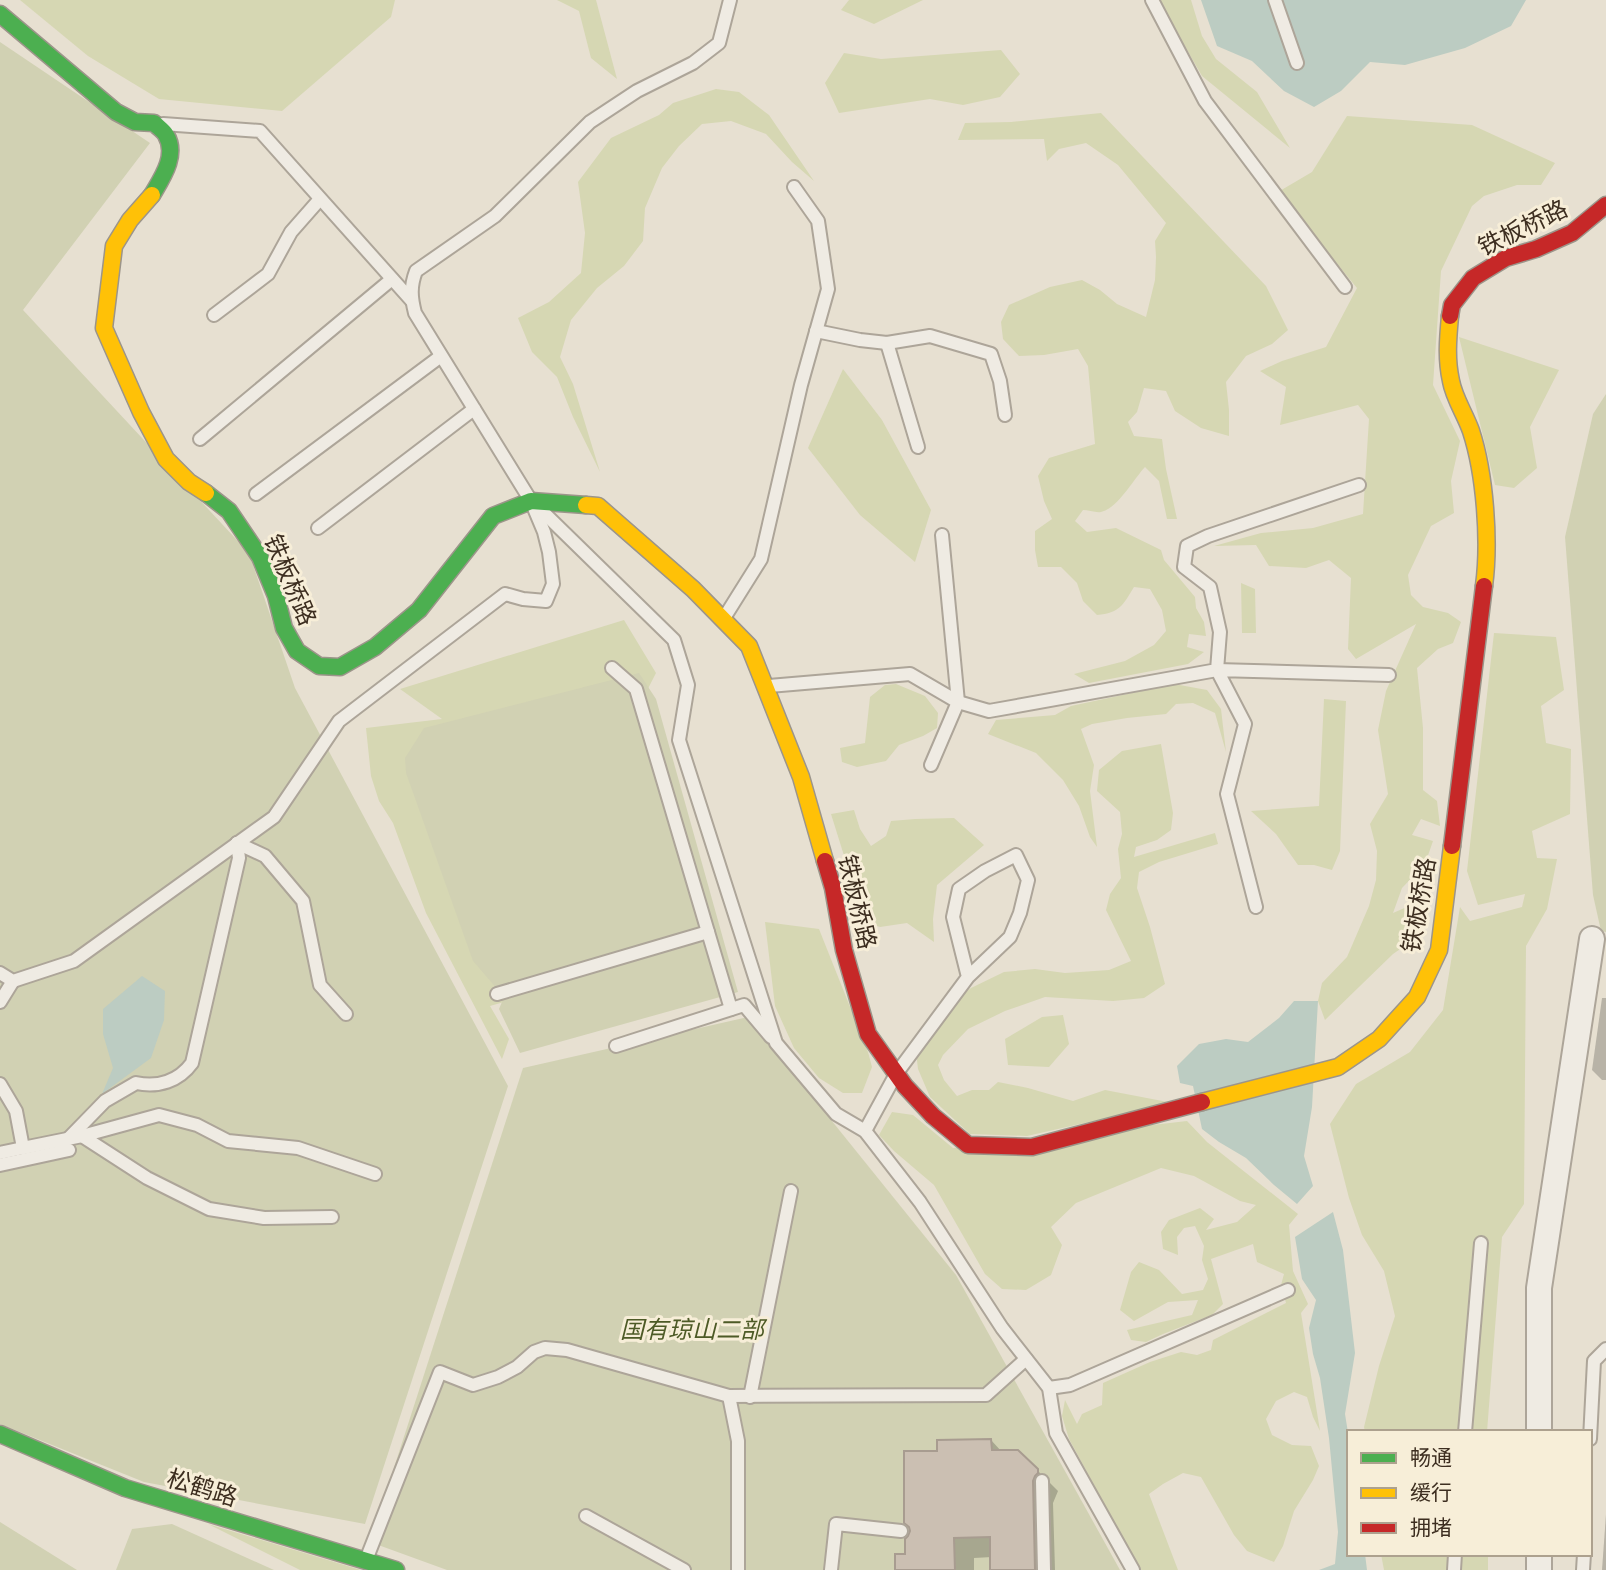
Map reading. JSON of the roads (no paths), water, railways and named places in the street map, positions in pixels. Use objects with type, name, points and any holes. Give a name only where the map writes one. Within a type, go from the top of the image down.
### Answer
[{"type":"street","points":[[0,14],[116,112],[135,122],[154,123]]},
{"type":"street","name":"铁板桥路","points":[[154,123],[167,136],[170,150],[167,170],[114,246],[104,328],[141,412],[166,459],[189,482],[229,511],[260,557],[276,596],[284,628],[297,651],[319,666],[340,667],[375,647],[419,610],[493,516],[531,501],[598,506],[693,589],[749,646],[801,777],[833,888],[844,950],[867,1034],[905,1086],[933,1116],[968,1145],[1032,1147],[1338,1067],[1379,1039],[1418,998],[1439,950],[1486,569],[1485,509],[1478,465],[1471,432],[1451,382],[1447,342],[1452,305],[1473,278],[1506,258],[1536,249],[1572,233],[1606,205]]},
{"type":"street","points":[[1539,1430],[1539,1288],[1592,939]]},
{"type":"street","name":"松鹤路","points":[[0,1434],[124,1488],[396,1570]]},
{"type":"lane","points":[[0,1002],[13,981],[75,961],[274,817],[340,721],[505,594],[547,601],[553,584],[549,552],[531,501],[415,313],[411,286],[416,271],[495,216],[590,122],[637,91],[693,63],[719,43],[730,0]]},
{"type":"lane","points":[[1152,0],[1205,101],[1345,288]]},
{"type":"lane","points":[[1275,0],[1297,64]]},
{"type":"lane","points":[[154,123],[260,131],[412,301]]},
{"type":"lane","points":[[723,619],[761,559],[801,385],[828,289],[818,221],[794,187]]},
{"type":"lane","points":[[214,315],[268,274],[291,232],[320,199]]},
{"type":"lane","points":[[200,439],[392,279]]},
{"type":"lane","points":[[816,331],[860,340],[887,342],[930,336],[991,354],[1000,381],[1005,415]]},
{"type":"lane","points":[[887,342],[918,447]]},
{"type":"lane","points":[[256,494],[441,356]]},
{"type":"lane","points":[[318,528],[474,408]]},
{"type":"lane","points":[[1256,906],[1227,794],[1245,724],[1217,670],[1220,632],[1210,587],[1184,567],[1187,546],[1208,536],[1359,485]]},
{"type":"lane","points":[[531,501],[674,640],[688,685],[679,740],[776,1043]]},
{"type":"lane","points":[[931,765],[958,702],[942,535]]},
{"type":"lane","points":[[612,668],[636,689],[731,1009]]},
{"type":"lane","points":[[765,686],[910,674],[958,702],[989,710],[1217,670],[1389,675]]},
{"type":"lane","points":[[237,843],[265,856],[303,901],[320,985],[346,1014]]},
{"type":"lane","points":[[0,1153],[68,1144],[105,1101],[136,1083],[148,1086],[177,1079],[184,1074],[192,1063],[239,858],[237,843]]},
{"type":"lane","points":[[865,1131],[896,1074],[968,977],[1010,937],[1020,914],[1028,880],[1016,855],[985,871],[959,889],[953,917],[968,977]]},
{"type":"lane","points":[[497,995],[708,932]]},
{"type":"lane","points":[[0,973],[13,981]]},
{"type":"lane","points":[[616,1046],[744,1005],[836,1114],[865,1131],[920,1202],[1002,1328],[1049,1388],[1056,1433],[1133,1570]]},
{"type":"lane","points":[[0,1084],[16,1111],[23,1148]]},
{"type":"lane","points":[[0,1165],[68,1144],[82,1136],[159,1115],[197,1125],[228,1141],[298,1148],[376,1174]]},
{"type":"lane","points":[[82,1136],[147,1178],[209,1209],[264,1217],[332,1217]]},
{"type":"lane","points":[[750,1397],[791,1191]]},
{"type":"lane","points":[[1465,1430],[1481,1243]]},
{"type":"lane","points":[[1049,1388],[1070,1385],[1288,1290]]},
{"type":"lane","points":[[366,1561],[440,1372],[473,1385],[498,1377],[517,1367],[534,1352],[545,1348],[558,1349],[729,1396],[986,1395],[1026,1359]]},
{"type":"lane","points":[[1590,1430],[1594,1361],[1606,1349]]},
{"type":"lane","points":[[729,1396],[738,1441],[738,1570]]},
{"type":"lane","points":[[1042,1481],[1044,1570]]},
{"type":"lane","points":[[586,1516],[684,1570]]},
{"type":"lane","points":[[831,1570],[836,1524],[901,1531]]},
{"type":"park label","name":"国有琼山二部","points":[[692,1330]]}]
